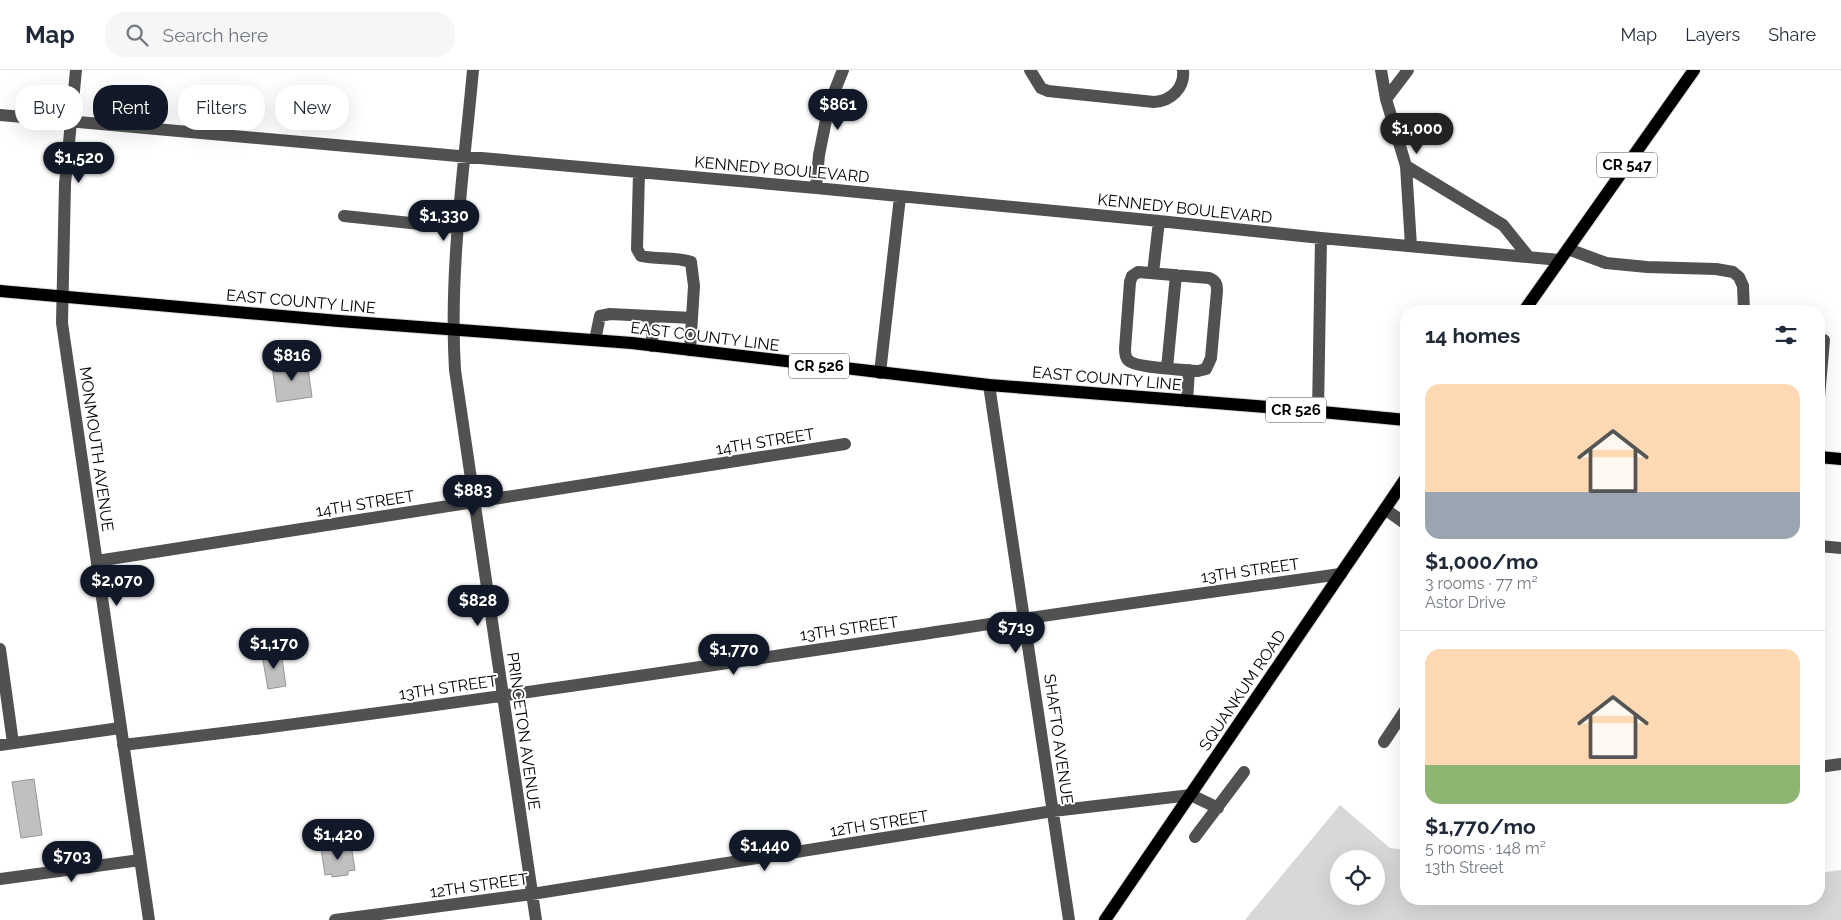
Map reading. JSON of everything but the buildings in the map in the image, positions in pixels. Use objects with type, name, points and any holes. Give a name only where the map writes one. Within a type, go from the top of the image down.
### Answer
[{"type":"main road","name":"CR 547","points":[[1528,305],[1694,70]]},
{"type":"main road","name":"EAST COUNTY LINE","points":[[0,291],[452,330],[595,340],[989,385],[1400,419]]},
{"type":"main road","points":[[1825,457],[1841,458]]},
{"type":"main road","name":"SQUANKUM ROAD","points":[[1105,920],[1400,487]]},
{"type":"street","name":"MONMOUTH AVENUE","points":[[75,85],[76,70]]},
{"type":"street","name":"PRINCETON AVENUE","points":[[473,70],[458,228],[452,330],[455,370],[536,920]]},
{"type":"street","points":[[816,188],[819,155],[829,105],[843,70]]},
{"type":"street","points":[[1030,70],[1041,88],[1048,91],[1154,102],[1163,101],[1178,90],[1184,76],[1183,70]]},
{"type":"street","points":[[1381,70],[1386,99],[1406,166],[1411,246]]},
{"type":"street","points":[[1386,99],[1408,70]]},
{"type":"street","name":"KENNEDY BOULEVARD","points":[[0,115],[15,116]]},
{"type":"street","name":"KENNEDY BOULEVARD","points":[[83,123],[816,188],[1320,238],[1528,256],[1564,254],[1606,263],[1647,267],[1716,269],[1733,272],[1739,277],[1743,286],[1744,305]]},
{"type":"street","name":"MONMOUTH AVENUE","points":[[70,130],[65,184],[61,296],[62,323],[120,728],[150,920]]},
{"type":"street","points":[[1406,166],[1503,225],[1528,256]]},
{"type":"street","points":[[639,173],[638,249],[641,256],[648,258],[680,258],[692,262],[694,286],[690,350]]},
{"type":"street","points":[[880,373],[900,197]]},
{"type":"street","points":[[344,216],[458,228]]},
{"type":"street","points":[[1153,273],[1159,221]]},
{"type":"street","points":[[1318,412],[1320,238]]},
{"type":"street","points":[[1138,272],[1176,275],[1209,278],[1214,280],[1217,285],[1211,358],[1206,369],[1189,370],[1134,364],[1128,361],[1125,356],[1132,276],[1138,272]]},
{"type":"street","points":[[1167,368],[1176,275]]},
{"type":"street","points":[[595,340],[600,316],[610,314],[692,318]]},
{"type":"street","points":[[652,346],[653,316]]},
{"type":"street","points":[[1186,401],[1189,370]]},
{"type":"street","name":"SHAFTO AVENUE","points":[[989,385],[1069,920]]},
{"type":"street","name":"14TH STREET","points":[[97,561],[845,444]]},
{"type":"street","points":[[1385,509],[1400,520]]},
{"type":"street","points":[[1825,547],[1841,548]]},
{"type":"street","name":"13TH STREET","points":[[123,745],[291,726],[1025,618],[1341,574]]},
{"type":"street","points":[[0,649],[6,744],[120,728]]},
{"type":"street","points":[[1384,742],[1400,723]]},
{"type":"street","points":[[1825,765],[1841,764]]},
{"type":"street","points":[[1195,837],[1244,772]]},
{"type":"street","points":[[1191,794],[1218,808]]},
{"type":"street","name":"12TH STREET","points":[[335,920],[532,894],[1053,811],[1191,794]]},
{"type":"street","points":[[0,879],[140,860]]},
{"type":"shaded area","points":[[1340,805],[1390,848],[1400,849],[1400,905],[1825,905],[1825,872],[1841,870],[1841,920],[1245,920]]}]
